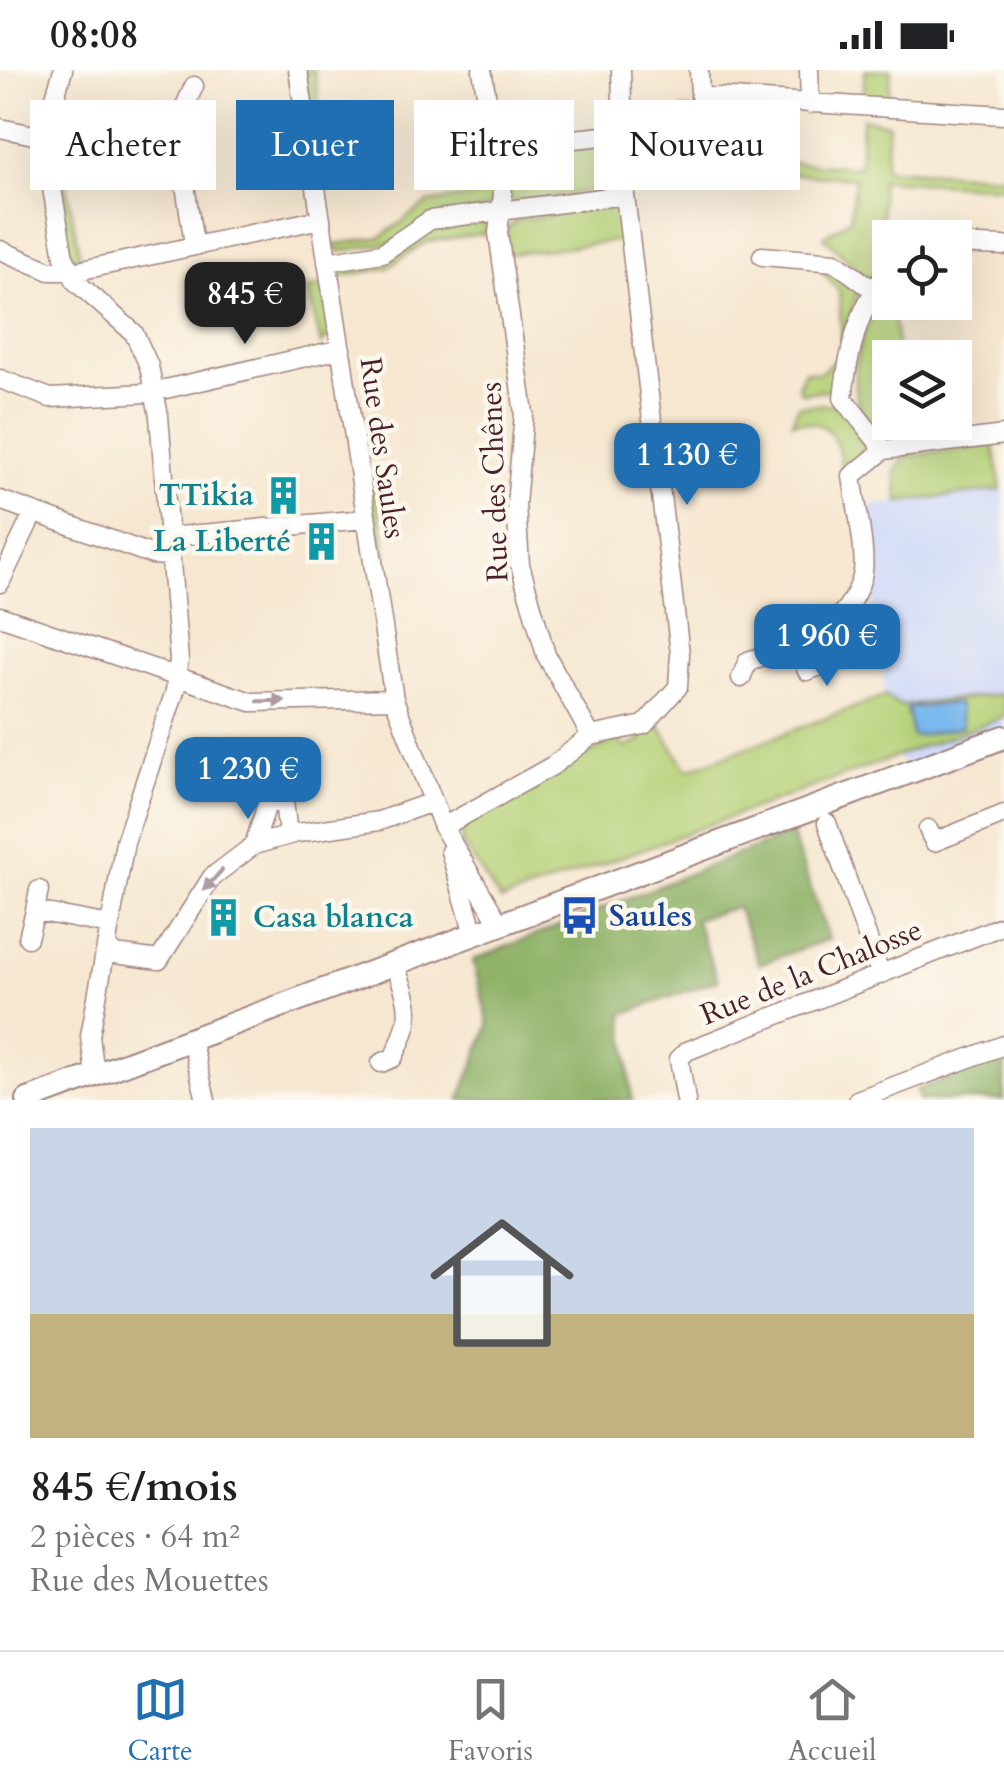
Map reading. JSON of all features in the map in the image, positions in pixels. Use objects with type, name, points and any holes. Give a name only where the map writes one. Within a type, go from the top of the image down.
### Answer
[{"type":"main road","points":[[28,1100],[920,765],[960,740],[1003,729]]},
{"type":"street","points":[[55,100],[64,70]]},
{"type":"street","name":"Rue des Saules","points":[[298,70],[394,699],[442,827],[474,934]]},
{"type":"street","name":"Rue des Chênes","points":[[482,70],[487,100]]},
{"type":"street","points":[[621,70],[621,100]]},
{"type":"street","points":[[699,70],[700,96],[1004,114]]},
{"type":"street","points":[[809,70],[810,104]]},
{"type":"street","points":[[194,86],[176,126],[194,244]]},
{"type":"street","points":[[0,128],[30,135]]},
{"type":"street","points":[[53,190],[68,271],[134,333],[156,392],[178,678],[125,842],[90,1036],[95,1075]]},
{"type":"street","name":"Rue des Chênes","points":[[504,190],[498,233],[524,413],[516,505],[524,586],[546,655],[591,736]]},
{"type":"street","points":[[442,827],[552,766],[591,736],[644,725],[671,699],[681,671],[625,190]]},
{"type":"street","points":[[327,262],[382,253],[430,220],[625,194]]},
{"type":"street","points":[[0,250],[50,271],[68,271],[321,219]]},
{"type":"street","points":[[972,245],[1004,246]]},
{"type":"street","points":[[762,256],[835,262],[872,289],[852,346],[844,398],[884,450]]},
{"type":"street","points":[[0,379],[50,398],[156,392],[341,349]]},
{"type":"street","points":[[741,678],[748,661],[819,637],[863,575],[852,476],[884,450],[1004,435]]},
{"type":"street","points":[[0,500],[153,556],[168,546],[365,519]]},
{"type":"street","points":[[0,584],[33,514]]},
{"type":"street","points":[[0,616],[250,702],[394,699]]},
{"type":"street","points":[[797,645],[808,670],[828,663],[819,637]]},
{"type":"street","points":[[254,845],[267,804],[284,801],[288,836]]},
{"type":"street","points":[[106,946],[115,954],[159,960],[212,877],[254,845],[378,821],[432,802]]},
{"type":"street","points":[[928,829],[934,842],[1004,814]]},
{"type":"street","points":[[827,823],[880,973]]},
{"type":"street","name":"Rue des Saules","points":[[442,827],[500,925]]},
{"type":"street","points":[[28,938],[39,890]]},
{"type":"street","points":[[35,911],[110,924]]},
{"type":"street","name":"Rue de la Chalosse","points":[[686,1100],[679,1058],[687,1052],[1004,925]]},
{"type":"street","points":[[381,1062],[394,1058],[409,1026],[406,994],[394,963]]},
{"type":"street","points":[[192,1038],[206,1100]]},
{"type":"street","points":[[857,1100],[897,1093],[1004,1045]]},
{"type":"shaded area","points":[[1004,490],[1004,747],[917,780],[897,757],[885,696],[862,506]]},
{"type":"green space","points":[[305,70],[314,70],[319,100],[310,100]]},
{"type":"green space","points":[[865,70],[891,70],[889,99],[863,101]]},
{"type":"green space","points":[[862,118],[888,124],[885,169],[1004,176],[1004,187],[881,180],[883,220],[872,220],[872,276],[866,278],[824,237],[850,219],[855,178],[800,174],[800,163],[859,167]]},
{"type":"green space","points":[[594,144],[594,190],[602,190],[514,203],[510,199],[509,190],[574,190],[574,146]]},
{"type":"green space","points":[[58,190],[68,190],[81,263],[68,251]]},
{"type":"green space","points":[[496,193],[490,207],[388,243],[339,252],[331,245],[381,237],[428,203]]},
{"type":"green space","points":[[614,204],[619,207],[625,240],[508,254],[506,229],[516,220]]},
{"type":"green space","points":[[482,221],[488,233],[425,242],[387,268],[336,277],[335,270],[431,229]]},
{"type":"green space","points":[[823,272],[843,276],[859,288],[842,342],[839,291]]},
{"type":"green space","points":[[323,285],[332,332],[321,345],[308,289]]},
{"type":"green space","points":[[872,314],[872,320],[894,320],[896,340],[872,340],[872,426],[859,405],[855,385],[856,363]]},
{"type":"green space","points":[[839,356],[830,390],[802,393],[798,387],[805,371],[820,373]]},
{"type":"green space","points":[[833,404],[854,424],[864,449],[843,474],[831,433],[816,424],[792,422],[798,406]]},
{"type":"green space","points":[[994,445],[1001,490],[899,502],[895,472],[905,456]]},
{"type":"green space","points":[[374,474],[386,555],[378,556],[366,476]]},
{"type":"green space","points":[[1004,694],[1004,717],[501,901],[461,842],[465,823],[554,769],[557,774],[562,772],[561,766],[620,738],[624,748],[641,741],[638,731],[658,724],[687,770],[885,696],[900,706]]},
{"type":"green space","points":[[791,833],[829,939],[759,964],[737,907],[695,919],[718,980],[623,1014],[632,1100],[460,1100],[489,1025],[473,960]]},
{"type":"green space","points":[[1004,1058],[1004,1100],[919,1100],[916,1090]]},
{"type":"water","points":[[958,703],[962,727],[912,737],[907,708]]},
{"type":"place","name":"TTikia","points":[[284,495]]},
{"type":"place","name":"La Liberté","points":[[321,541]]},
{"type":"place","name":"Saules","points":[[579,916]]},
{"type":"place","name":"Casa blanca","points":[[223,917]]}]
